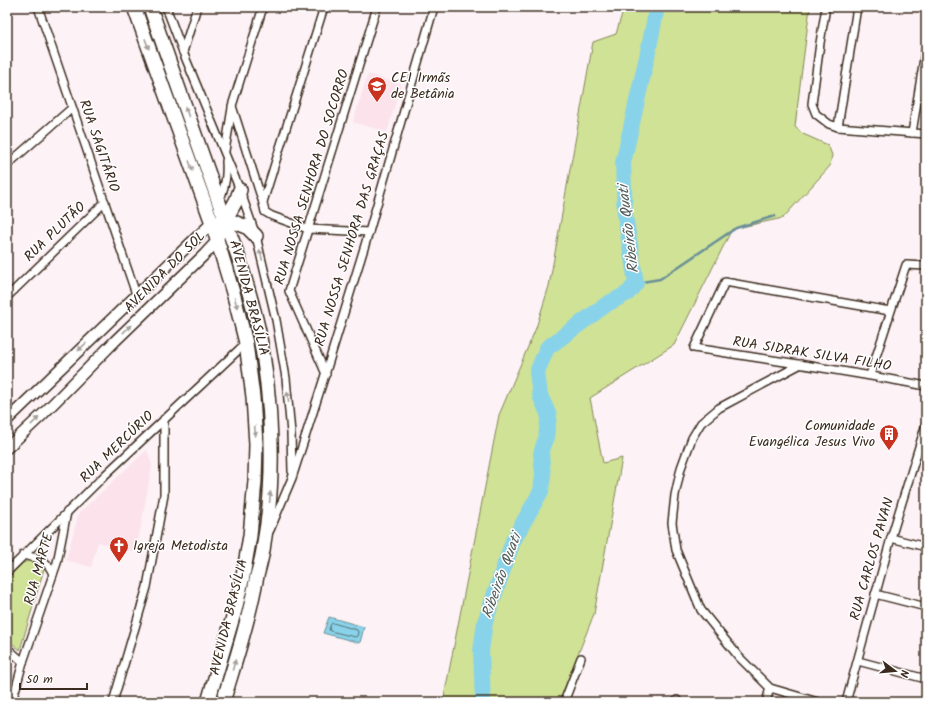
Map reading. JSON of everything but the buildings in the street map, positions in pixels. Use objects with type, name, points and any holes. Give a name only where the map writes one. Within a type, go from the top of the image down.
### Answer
[{"type":"highway","name":"AVENIDA BRASÍLIA","points":[[134,7],[212,223],[234,296],[246,343],[253,397],[256,444],[255,481],[253,511],[247,554],[236,610],[208,702]]},
{"type":"highway","name":"AVENIDA BRASÍLIA","points":[[150,7],[226,219],[252,302],[259,332],[270,422],[271,457],[269,511],[264,544],[248,619],[224,702]]},
{"type":"highway","points":[[240,190],[226,219],[247,227],[256,236]]},
{"type":"street","name":"RUA SAGITÁRIO","points":[[38,7],[136,294]]},
{"type":"street","name":"AVENIDA BRASÍLIA","points":[[166,7],[183,52],[226,154],[256,236],[276,320],[286,378],[291,433],[292,478]]},
{"type":"street","points":[[183,52],[197,7]]},
{"type":"street","points":[[212,223],[227,174],[226,154],[232,106],[263,7]]},
{"type":"street","points":[[263,203],[324,7]]},
{"type":"street","name":"RUA NOSSA SENHORA DO SOCORRO","points":[[326,374],[289,291],[377,7]]},
{"type":"street","name":"RUA NOSSA SENHORA DAS GRAÇAS","points":[[264,544],[292,478],[326,374],[434,7]]},
{"type":"street","points":[[826,7],[812,104],[816,114],[829,124],[838,127],[926,134]]},
{"type":"street","points":[[838,127],[857,7]]},
{"type":"street","points":[[912,134],[926,46]]},
{"type":"street","points":[[232,106],[263,203],[264,212],[308,229],[369,232]]},
{"type":"street","points":[[7,165],[72,108]]},
{"type":"street","name":"RUA PLUTÃO","points":[[7,297],[105,202]]},
{"type":"street","name":"AVENIDA DO SOL","points":[[7,420],[136,294],[212,223],[226,219]]},
{"type":"street","name":"AVENIDA DO SOL","points":[[7,448],[205,254],[217,241],[226,219]]},
{"type":"street","points":[[870,375],[906,265],[926,266]]},
{"type":"street","name":"RUA SIDRAK SILVA FILHO","points":[[890,311],[725,282],[694,348],[870,375],[926,386]]},
{"type":"street","points":[[103,327],[115,341]]},
{"type":"street","name":"RUA MERCÚRIO","points":[[7,572],[105,475],[246,343]]},
{"type":"street","points":[[801,364],[719,408],[701,423],[686,451],[681,468],[675,495],[672,524],[676,550],[701,610],[739,657],[770,688],[818,702]]},
{"type":"street","points":[[113,702],[147,587],[164,495],[164,419]]},
{"type":"street","name":"RUA CARLOS PAVAN","points":[[846,702],[891,538],[926,424]]},
{"type":"street","name":"RUA MARTE","points":[[12,702],[23,662],[57,563],[68,512]]},
{"type":"street","points":[[891,538],[926,547]]},
{"type":"street","points":[[23,555],[44,561],[50,566],[53,574]]},
{"type":"street","points":[[875,594],[926,607]]},
{"type":"street","points":[[7,648],[23,662]]},
{"type":"street","points":[[564,702],[581,658]]},
{"type":"street","points":[[858,661],[926,679]]},
{"type":"street","points":[[766,702],[770,688]]},
{"type":"shaded area","name":"CEI Irmãs de Betânia","points":[[368,74],[401,84],[387,132],[353,122]]},
{"type":"shaded area","points":[[147,450],[152,466],[136,552],[98,542],[91,567],[66,560],[79,513]]},
{"type":"green space","points":[[624,7],[810,7],[795,127],[803,134],[828,145],[832,155],[830,166],[783,218],[732,229],[674,345],[590,398],[603,463],[622,458],[594,614],[559,702],[443,702],[499,415],[536,328],[549,286],[593,42],[616,34]]},
{"type":"green space","points":[[28,561],[41,564],[44,569],[20,650],[7,639],[7,579],[23,563]]},
{"type":"water","points":[[329,617],[364,627],[360,643],[323,633]]},
{"type":"waterway","name":"Ribeirão Quati","points":[[483,702],[481,651],[485,622],[513,541],[541,491],[543,475],[541,454],[546,437],[549,416],[540,395],[537,372],[547,348],[607,304],[628,293],[636,283],[625,215],[623,163],[657,7]]},
{"type":"waterway","points":[[636,283],[660,279],[736,228],[775,216]]},
{"type":"place","name":"CEI Irmãs de Betânia","points":[[377,103]]},
{"type":"place","name":"Comunidade Evangélica Jesus Vivo","points":[[889,451]]},
{"type":"place","name":"Igreja Metodista","points":[[119,563]]}]
